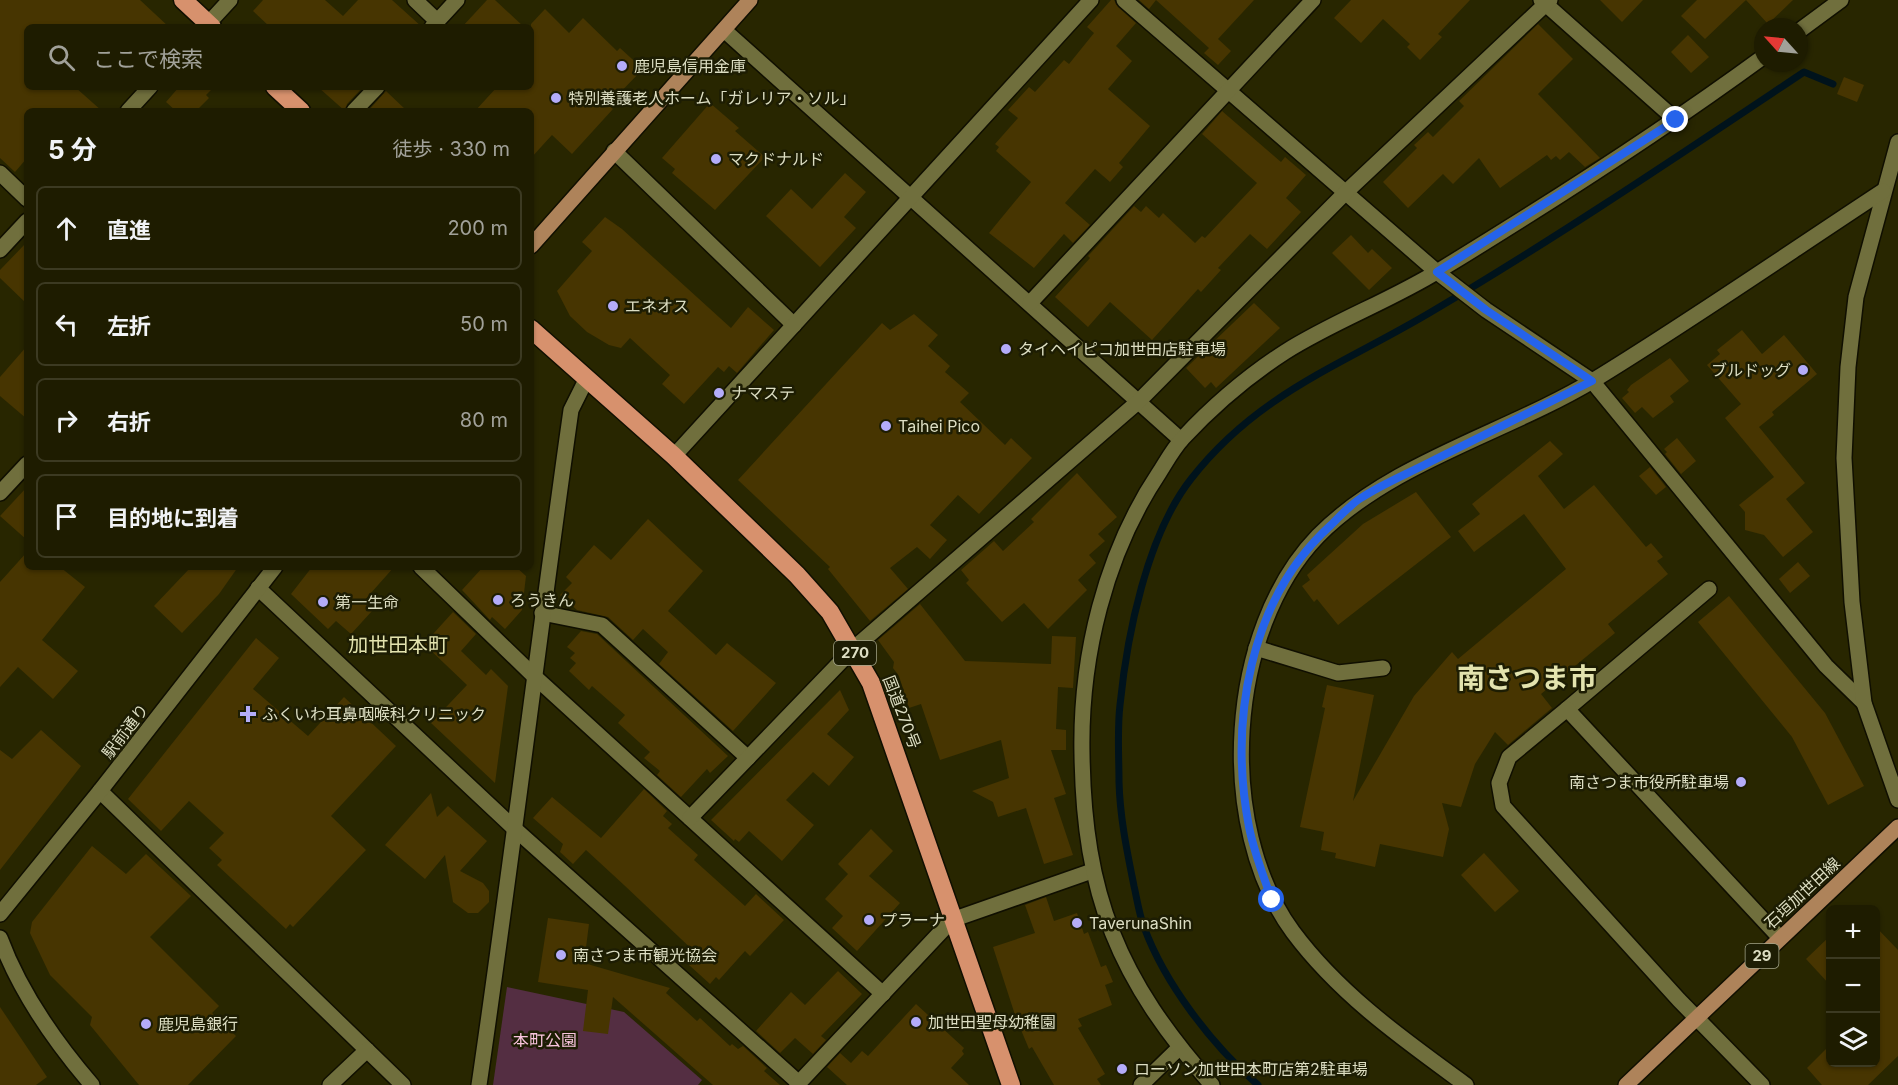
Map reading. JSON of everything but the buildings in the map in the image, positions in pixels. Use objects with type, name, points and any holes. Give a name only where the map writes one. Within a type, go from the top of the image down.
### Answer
[{"type":"highway","points":[[183,0],[206,24]]},
{"type":"highway","points":[[278,90],[298,108]]},
{"type":"highway","name":"国道270号","points":[[534,332],[674,456],[797,575],[830,612],[871,683],[1011,1085]]},
{"type":"main road","points":[[534,243],[750,0]]},
{"type":"main road","name":"石垣加世田線","points":[[1626,1085],[1898,827]]},
{"type":"street","points":[[210,24],[230,0]]},
{"type":"street","points":[[414,0],[435,24],[457,0]]},
{"type":"street","points":[[674,456],[1091,0]]},
{"type":"street","points":[[1124,0],[1441,276],[1475,302],[1592,381],[1826,666],[1864,703]]},
{"type":"street","points":[[1030,303],[1313,0]]},
{"type":"street","points":[[1808,25],[1842,0]]},
{"type":"street","points":[[690,818],[853,650],[1139,402],[1345,193],[1546,1],[1676,120]]},
{"type":"street","points":[[724,30],[910,200],[1030,303],[1181,440]]},
{"type":"street","points":[[1212,1085],[1179,1048],[1128,970],[1107,921],[1092,871],[1083,791],[1082,733],[1087,681],[1099,612],[1116,551],[1149,488],[1181,440],[1232,392],[1285,352],[1441,276],[1676,120],[1754,64]]},
{"type":"street","points":[[131,108],[147,90]]},
{"type":"street","points":[[357,108],[373,90]]},
{"type":"street","points":[[1898,142],[1856,297],[1848,367],[1844,458],[1852,602],[1864,703],[1898,800]]},
{"type":"street","points":[[614,151],[794,325]]},
{"type":"street","points":[[0,173],[24,196]]},
{"type":"street","points":[[1466,1085],[1365,1011],[1312,955],[1272,900],[1249,828],[1243,785],[1242,737],[1247,684],[1256,648],[1270,612],[1292,566],[1318,536],[1360,498],[1592,381],[1883,191]]},
{"type":"street","points":[[0,250],[24,224]]},
{"type":"street","points":[[479,1085],[516,830],[542,613],[571,410],[586,380]]},
{"type":"street","points":[[0,493],[24,467]]},
{"type":"street","name":"駅前通り","points":[[0,914],[100,791],[273,570]]},
{"type":"street","points":[[424,570],[535,677],[883,994]]},
{"type":"street","points":[[258,588],[516,830],[798,1084],[952,920],[1092,871]]},
{"type":"street","points":[[1709,588],[1509,757],[1499,783],[1503,806],[1697,1018],[1762,1085]]},
{"type":"street","points":[[542,613],[602,625],[748,758]]},
{"type":"street","points":[[1256,648],[1338,673],[1383,668]]},
{"type":"street","points":[[1567,708],[1780,938]]},
{"type":"street","points":[[100,791],[403,1085]]},
{"type":"street","points":[[0,938],[17,980],[92,1085]]},
{"type":"street","points":[[1141,1085],[1179,1048]]},
{"type":"street","points":[[330,1085],[367,1050]]},
{"type":"green space","name":"本町公園","points":[[507,987],[624,1012],[702,1080],[698,1085],[493,1085]]},
{"type":"waterway","points":[[1258,1085],[1207,1032],[1177,991],[1153,949],[1139,912],[1122,821],[1119,724],[1123,677],[1134,617],[1151,557],[1162,528],[1176,502],[1191,479],[1217,449],[1273,402],[1334,365],[1431,312],[1526,254],[1804,72],[1833,84]]},
{"type":"place","name":"鹿児島信用金庫","points":[[622,66]]},
{"type":"place","name":"特別養護老人ホーム「ガレリア・ソル」","points":[[556,98]]},
{"type":"place","name":"マクドナルド","points":[[716,159]]},
{"type":"place","name":"エネオス","points":[[613,306]]},
{"type":"place","name":"タイヘイピコ加世田店駐車場","points":[[1006,349]]},
{"type":"place","name":"ブルドッグ","points":[[1803,370]]},
{"type":"place","name":"ナマステ","points":[[719,393]]},
{"type":"place","name":"Taihei Pico","points":[[886,426]]},
{"type":"place","name":"ろうきん","points":[[498,600]]},
{"type":"place","name":"第一生命","points":[[323,602]]},
{"type":"place","name":"ふくいわ耳鼻咽喉科クリニック","points":[[248,714]]},
{"type":"place","name":"南さつま市役所駐車場","points":[[1741,782]]},
{"type":"place","name":"プラーナ","points":[[869,920]]},
{"type":"place","name":"TaverunaShin","points":[[1077,923]]},
{"type":"place","name":"南さつま市観光協会","points":[[561,955]]},
{"type":"place","name":"加世田聖母幼稚園","points":[[916,1022]]},
{"type":"place","name":"鹿児島銀行","points":[[146,1024]]},
{"type":"place","name":"ローソン加世田本町店第2駐車場","points":[[1122,1069]]},
{"type":"district","name":"加世田本町","points":[[398,645]]},
{"type":"district","name":"南さつま市","points":[[1527,678]]},
{"type":"route","points":[[1272,900],[1258,864],[1249,828],[1243,785],[1242,737],[1247,684],[1256,648],[1292,566],[1318,536],[1360,498],[1592,381],[1486,310],[1437,272],[1676,120]]}]
